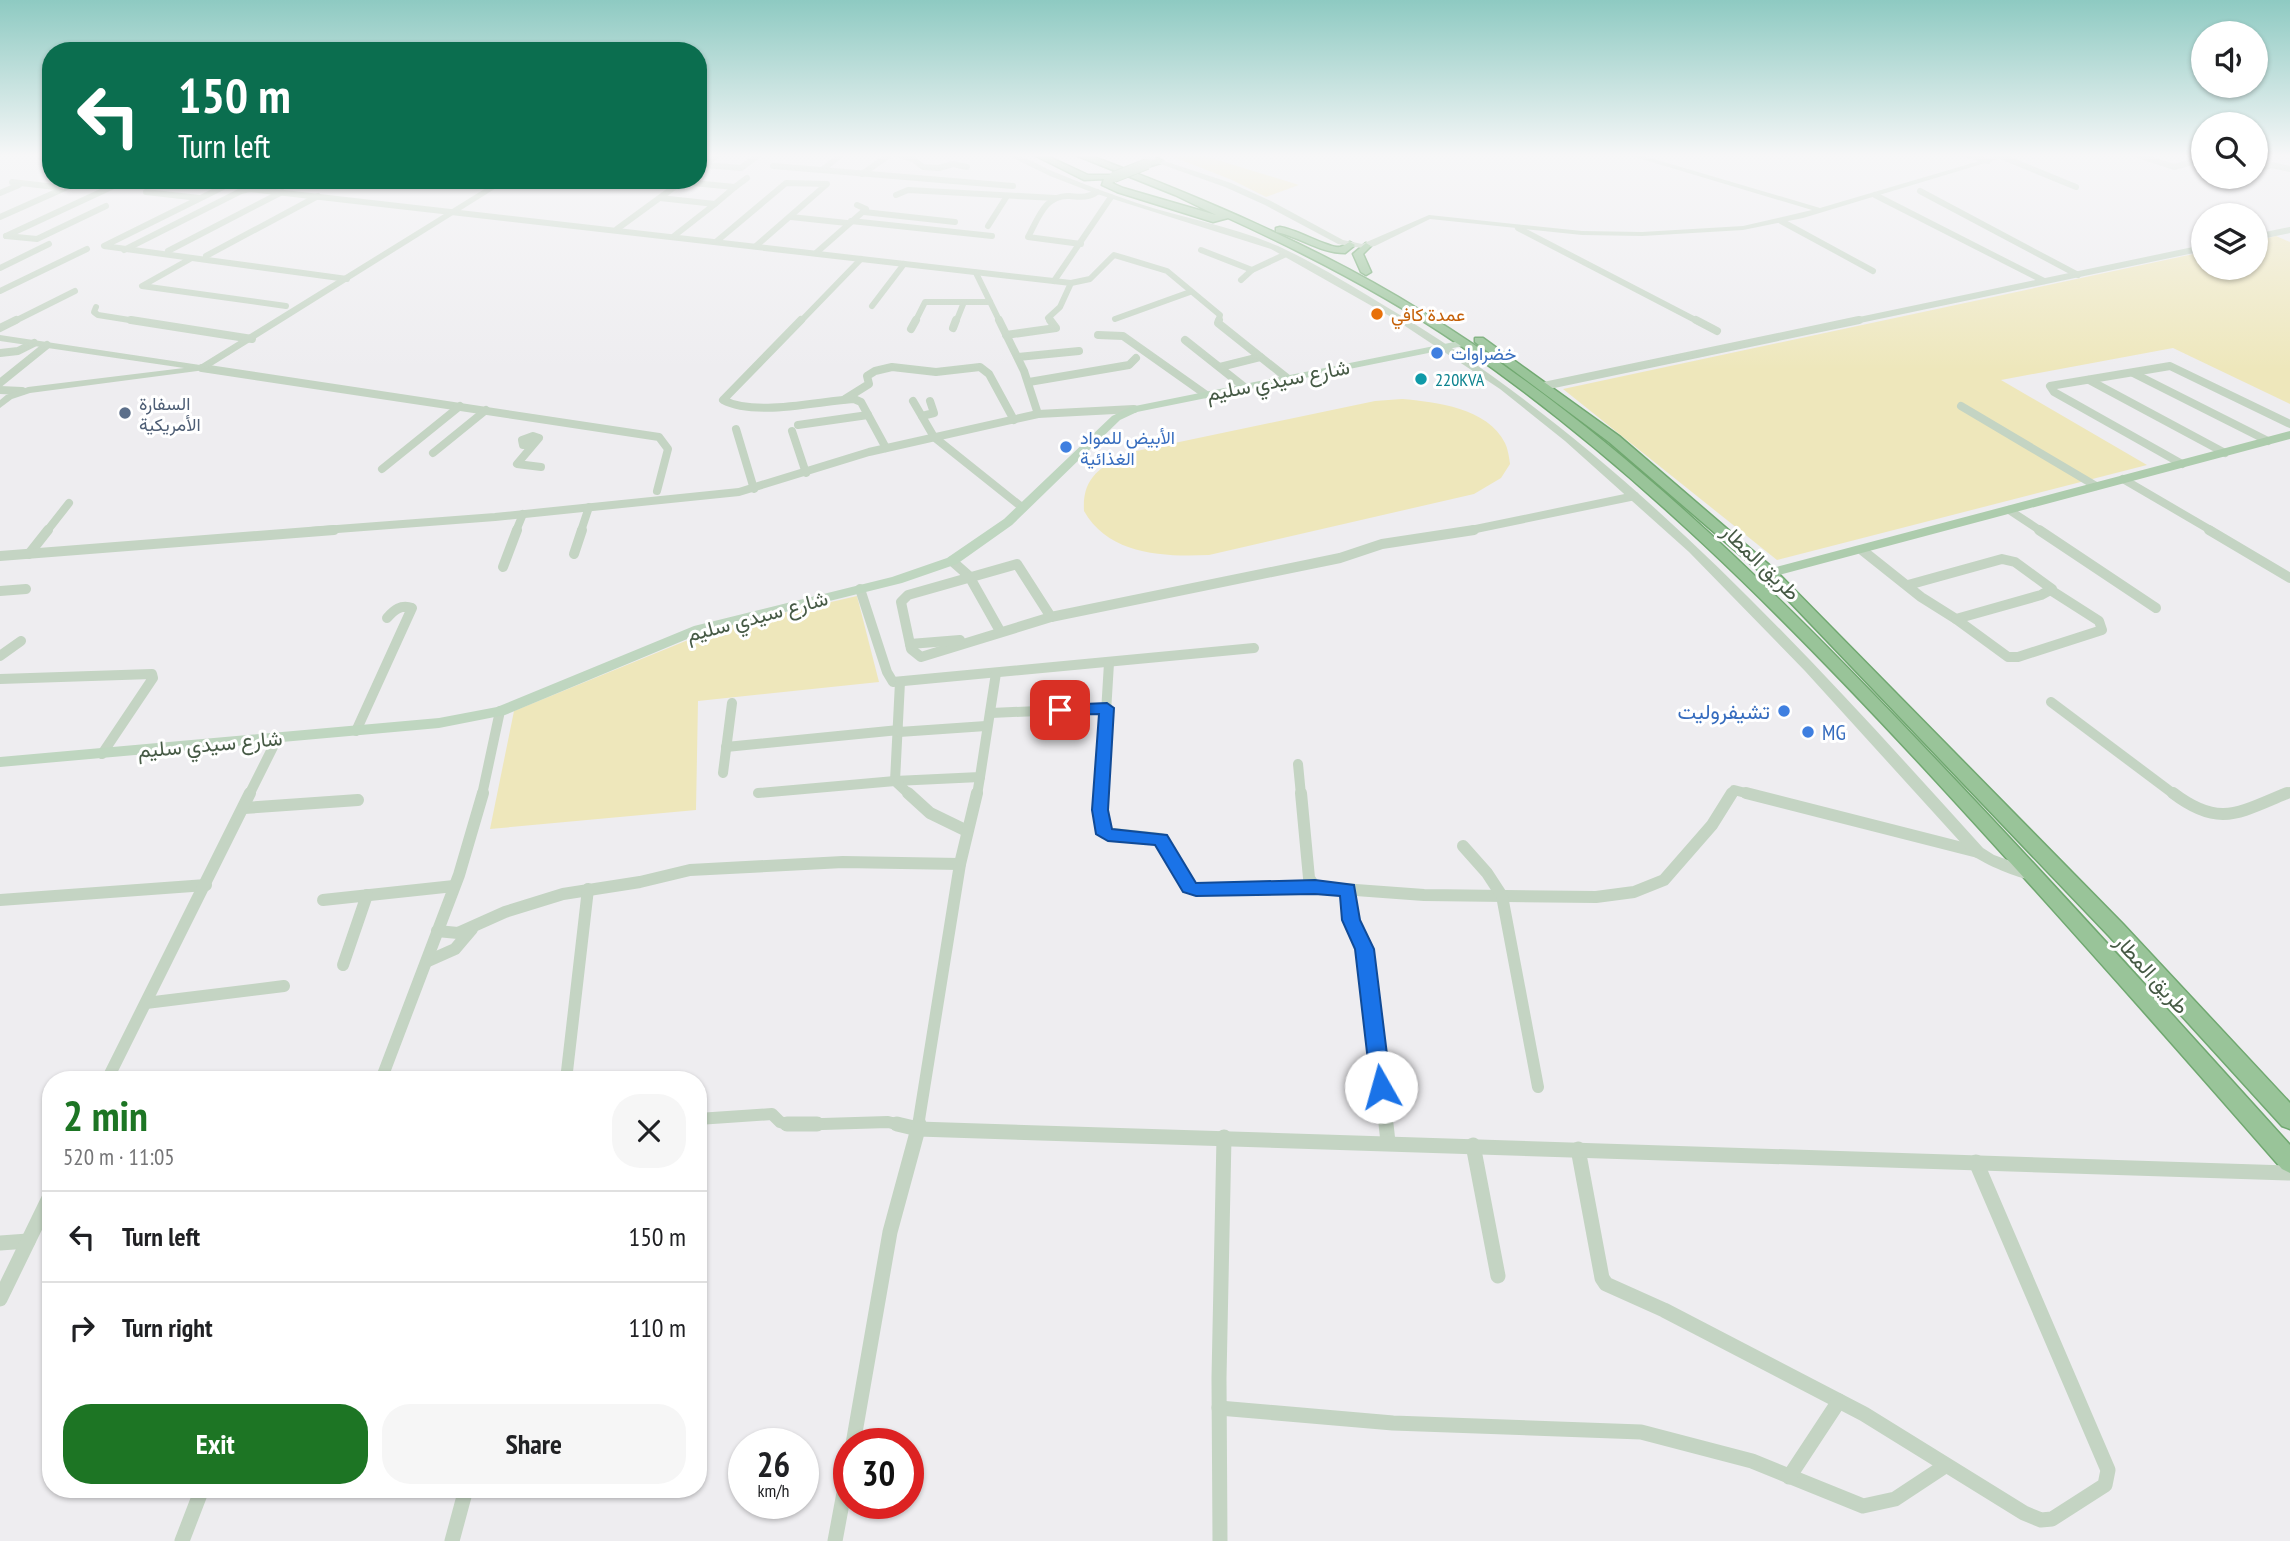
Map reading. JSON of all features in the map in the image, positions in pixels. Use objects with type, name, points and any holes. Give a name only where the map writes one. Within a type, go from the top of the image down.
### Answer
[{"type":"highway","name":"طريق المطار","points":[[1255,226],[1321,258],[1464,343],[1591,439],[1709,540],[1869,698],[2034,876],[2290,1162]]},
{"type":"highway","name":"طريق المطار","points":[[1272,226],[1366,272],[1476,338],[1614,439],[1770,573],[1893,696],[2107,920],[2290,1119]]},
{"type":"highway","points":[[1280,230],[1293,231],[1335,250],[1345,250],[1350,245]]},
{"type":"highway","points":[[1366,246],[1358,254],[1366,272]]},
{"type":"main road","name":"شارع سيدي سليم","points":[[0,762],[439,723],[500,710],[699,629],[915,575],[952,561],[991,536],[1116,418],[1134,409],[1464,343]]},
{"type":"main road","points":[[1770,573],[2290,435]]},
{"type":"street","points":[[4,237],[28,226]]},
{"type":"street","points":[[4,237],[37,239],[64,226]]},
{"type":"street","points":[[144,226],[104,246],[347,279]]},
{"type":"street","points":[[124,250],[172,226]]},
{"type":"street","points":[[168,251],[216,226]]},
{"type":"street","points":[[206,256],[263,226]]},
{"type":"street","points":[[0,390],[22,391],[202,368],[434,226]]},
{"type":"street","points":[[588,226],[1071,283],[1090,279],[1114,255],[1167,271],[1220,315],[1218,323],[1287,378]]},
{"type":"street","points":[[617,229],[621,226]]},
{"type":"street","points":[[674,236],[687,226]]},
{"type":"street","points":[[717,241],[735,226]]},
{"type":"street","points":[[756,246],[779,226]]},
{"type":"street","points":[[816,253],[845,226]]},
{"type":"street","points":[[889,226],[992,236]]},
{"type":"street","points":[[1036,226],[1028,237],[1081,243]]},
{"type":"street","points":[[1054,281],[1092,226]]},
{"type":"street","points":[[1200,226],[1286,254],[1377,303],[1445,347],[1542,418],[1635,496],[1749,604],[1825,682],[1978,852],[1989,859],[2034,876]]},
{"type":"street","points":[[1312,226],[1350,245],[1366,246],[1408,226]]},
{"type":"street","points":[[1503,226],[1642,234],[1754,226]]},
{"type":"street","points":[[1790,226],[1873,271]]},
{"type":"street","points":[[1936,226],[2044,281]]},
{"type":"street","points":[[1986,226],[2078,275]]},
{"type":"street","points":[[1518,228],[1717,331]]},
{"type":"street","points":[[2268,235],[2290,230]]},
{"type":"street","points":[[0,268],[49,244]]},
{"type":"street","points":[[0,292],[87,249]]},
{"type":"street","points":[[1201,250],[1252,270]]},
{"type":"street","points":[[1544,386],[2191,251]]},
{"type":"street","points":[[1241,280],[1252,270],[1286,254]]},
{"type":"street","points":[[861,258],[723,400],[729,405],[750,408],[845,399],[861,402],[886,448]]},
{"type":"street","points":[[190,259],[142,286],[286,306]]},
{"type":"street","points":[[872,306],[904,264]]},
{"type":"street","points":[[976,272],[1029,382],[1038,414]]},
{"type":"street","points":[[1006,335],[1056,328],[1048,318],[1060,307],[1071,283]]},
{"type":"street","points":[[0,328],[75,291]]},
{"type":"street","points":[[1115,319],[1190,292]]},
{"type":"street","points":[[911,329],[925,302],[990,302]]},
{"type":"street","points":[[953,328],[964,302]]},
{"type":"street","points":[[96,307],[94,312],[98,315],[252,338]]},
{"type":"street","points":[[1098,335],[1123,336],[1205,394]]},
{"type":"street","points":[[0,338],[659,437],[667,449],[657,491]]},
{"type":"street","points":[[1185,340],[1243,386]]},
{"type":"street","points":[[0,353],[18,351],[34,343]]},
{"type":"street","points":[[0,383],[47,345]]},
{"type":"street","points":[[1018,358],[1079,351]]},
{"type":"street","points":[[1220,367],[1260,356]]},
{"type":"street","points":[[1029,382],[1129,365],[1136,358]]},
{"type":"street","points":[[2182,464],[2051,390],[2050,386],[2166,366],[2290,424]]},
{"type":"street","points":[[845,399],[865,388],[869,384],[867,376],[877,370],[898,367],[936,372],[980,367],[989,374],[1014,420]]},
{"type":"street","points":[[2133,373],[2268,441]]},
{"type":"street","points":[[2089,380],[2225,453]]},
{"type":"street","points":[[0,405],[22,391]]},
{"type":"street","points":[[913,401],[934,438],[1023,508]]},
{"type":"street","points":[[922,416],[934,412],[930,401]]},
{"type":"street","points":[[382,469],[460,406]]},
{"type":"street","points":[[1961,406],[2096,486]]},
{"type":"street","points":[[0,556],[523,514],[754,489],[886,448],[1038,414],[1134,409]]},
{"type":"street","points":[[433,453],[486,410]]},
{"type":"street","points":[[806,473],[795,428],[868,415]]},
{"type":"street","points":[[541,467],[517,464],[553,420]]},
{"type":"street","points":[[736,429],[754,489]]},
{"type":"street","points":[[2123,479],[2290,578]]},
{"type":"street","points":[[1051,617],[1020,565],[969,576],[904,598],[901,602],[910,644],[973,639],[1051,617],[1340,558],[1382,544],[1444,536],[1635,496]]},
{"type":"street","points":[[29,554],[69,503]]},
{"type":"street","points":[[574,554],[589,507]]},
{"type":"street","points":[[2009,510],[2156,608]]},
{"type":"street","points":[[503,567],[523,514]]},
{"type":"street","points":[[1862,550],[1908,585],[2008,657],[2018,657],[2102,630],[2099,621],[2052,591],[2049,585],[2015,562],[2002,559],[1908,585]]},
{"type":"street","points":[[952,561],[969,576],[1000,631]]},
{"type":"street","points":[[0,592],[26,589]]},
{"type":"street","points":[[860,589],[890,679],[900,682],[1254,648]]},
{"type":"street","points":[[1956,619],[2052,591]]},
{"type":"street","points":[[356,731],[412,608],[407,606],[395,609],[387,618]]},
{"type":"street","points":[[0,656],[21,641]]},
{"type":"street","points":[[1109,663],[1100,823],[1104,833],[1161,839],[1185,883],[1192,889],[1315,887],[1502,896],[1596,897],[1650,887],[1664,880],[1712,825],[1734,790],[1978,852]]},
{"type":"street","points":[[856,1428],[890,1232],[918,1129],[960,864],[976,802],[996,673]]},
{"type":"street","points":[[0,679],[152,674],[153,678],[102,754]]},
{"type":"street","points":[[895,781],[900,682]]},
{"type":"street","points":[[2051,702],[2191,807],[2208,816],[2228,816],[2290,792]]},
{"type":"street","points":[[723,774],[732,703]]},
{"type":"street","points":[[991,713],[1107,708]]},
{"type":"street","points":[[384,1071],[428,961],[470,844],[500,710]]},
{"type":"street","points":[[726,747],[986,726]]},
{"type":"street","points":[[112,1071],[277,739]]},
{"type":"street","points":[[1298,764],[1308,872],[1315,887]]},
{"type":"street","points":[[758,793],[895,781],[980,777]]},
{"type":"street","points":[[895,781],[930,813],[967,831]]},
{"type":"street","points":[[244,808],[358,800]]},
{"type":"street","points":[[1464,846],[1488,873],[1502,896],[1538,1087]]},
{"type":"street","points":[[437,931],[448,934],[472,929],[522,906],[588,889],[715,868],[843,862],[960,864]]},
{"type":"street","points":[[0,900],[206,885]]},
{"type":"street","points":[[323,900],[454,886]]},
{"type":"street","points":[[567,1071],[588,889]]},
{"type":"street","points":[[1348,890],[1351,920],[1364,949],[1388,1142]]},
{"type":"street","points":[[343,965],[367,895]]},
{"type":"street","points":[[428,961],[454,949],[472,929]]},
{"type":"street","points":[[146,1003],[284,986]]},
{"type":"street","points":[[707,1118],[772,1114],[780,1122],[790,1125],[888,1122],[918,1129],[2290,1173]]},
{"type":"street","points":[[1220,1541],[1219,1408],[1224,1137]]},
{"type":"street","points":[[1473,1145],[1498,1276]]},
{"type":"street","points":[[1578,1149],[1601,1275],[1606,1284],[1664,1310],[1839,1401],[2040,1521],[2055,1520],[2076,1502],[2105,1485],[2108,1471],[1976,1162]]},
{"type":"street","points":[[0,1299],[42,1212]]},
{"type":"street","points":[[0,1243],[28,1241]]},
{"type":"street","points":[[1788,1477],[1839,1401]]},
{"type":"street","points":[[1219,1408],[1393,1423],[1641,1432],[1752,1461],[1863,1506],[1895,1499],[1945,1466]]},
{"type":"street","points":[[182,1541],[199,1498]]},
{"type":"street","points":[[452,1541],[464,1498]]},
{"type":"street","points":[[835,1541],[839,1519]]},
{"type":"shaded area","points":[[2276,236],[2290,242],[2290,404],[2173,348],[2001,380],[2147,465],[1777,560],[1563,389],[2191,255],[2191,280],[2268,280],[2268,238]]},
{"type":"shaded area","points":[[1402,399],[1460,409],[1487,422],[1497,431],[1508,450],[1510,464],[1501,478],[1474,494],[1209,555],[1156,554],[1122,545],[1095,526],[1084,511],[1086,490],[1095,475],[1127,453],[1375,401]]},
{"type":"shaded area","points":[[857,596],[879,682],[698,701],[696,810],[490,829],[514,711],[715,629]]},
{"type":"place","name":"عمدة كافي","points":[[1377,314]]},
{"type":"place","name":"خضراوات","points":[[1437,353]]},
{"type":"place","name":"220KVA","points":[[1421,379]]},
{"type":"place","name":"السفارة الأمريكية","points":[[125,413]]},
{"type":"place","name":"الأبيض للمواد الغذائية","points":[[1066,447]]},
{"type":"place","name":"تشيفروليت","points":[[1784,711]]},
{"type":"place","name":"MG","points":[[1808,732]]},
{"type":"route","points":[[1060,710],[1107,708],[1100,810],[1102,830],[1108,835],[1161,839],[1185,883],[1192,889],[1315,887],[1348,890],[1351,920],[1364,949],[1381,1087]]}]
